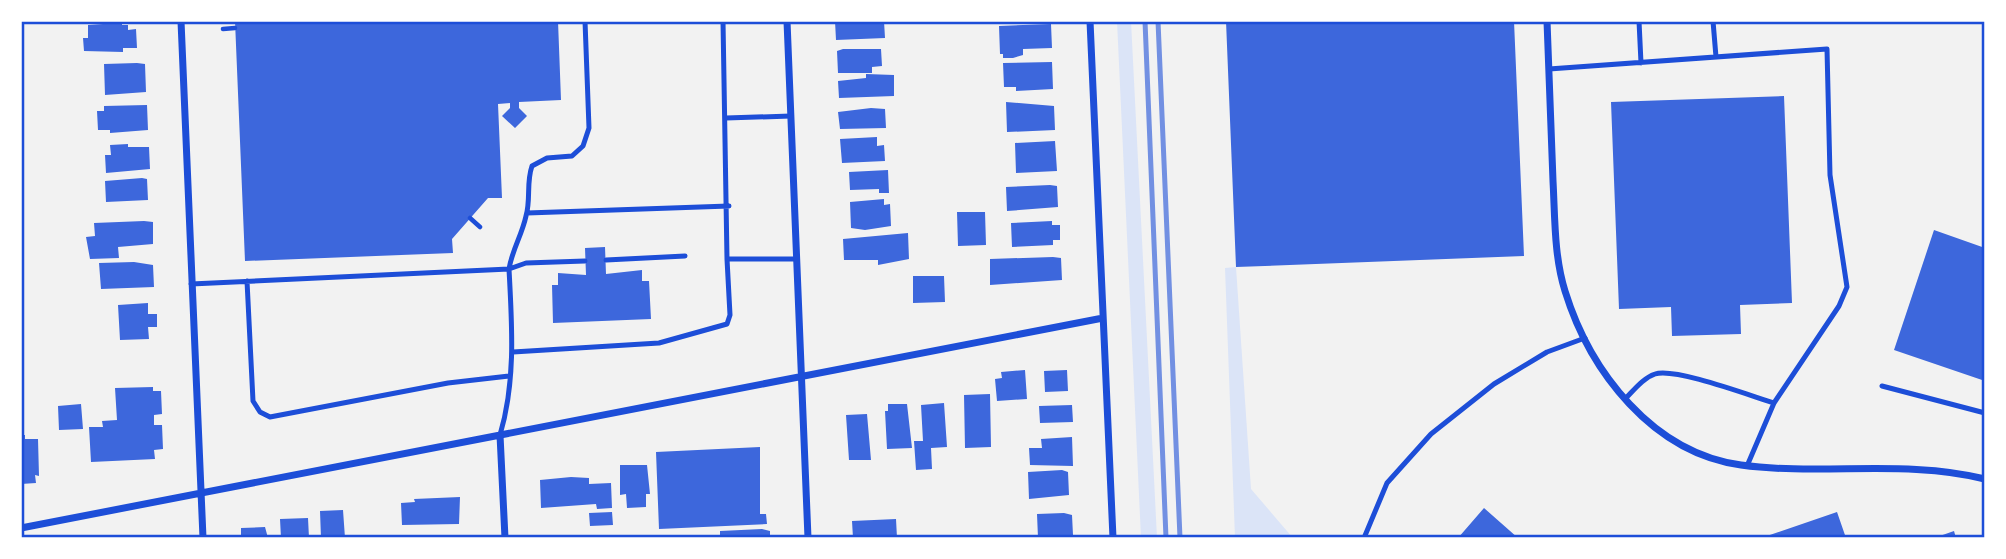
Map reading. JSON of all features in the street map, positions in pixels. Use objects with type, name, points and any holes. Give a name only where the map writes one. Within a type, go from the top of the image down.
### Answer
[{"type":"street","points":[[181,21],[203,538]]},
{"type":"street","points":[[787,21],[808,538]]},
{"type":"street","points":[[1090,21],[1113,538]]},
{"type":"street","points":[[1547,21],[1558,254],[1564,290],[1594,357],[1625,399],[1660,432],[1684,447],[1713,459],[1747,466],[1804,470],[1915,471],[1985,479]]},
{"type":"street","points":[[21,528],[1103,318]]},
{"type":"street","points":[[500,435],[505,538]]},
{"type":"lane","points":[[500,435],[508,409],[513,352],[509,269],[513,248],[527,213],[527,183],[532,166],[547,158],[572,156],[583,146],[589,128],[584,21]]},
{"type":"lane","points":[[513,352],[659,343],[727,324],[730,315],[727,259],[729,206],[723,21]]},
{"type":"lane","points":[[1639,21],[1641,63]]},
{"type":"lane","points":[[1713,21],[1716,57]]},
{"type":"lane","points":[[1549,69],[1827,49],[1830,175],[1847,287],[1839,306],[1774,402],[1747,466]]},
{"type":"lane","points":[[726,118],[791,116]]},
{"type":"lane","points":[[527,213],[729,206]]},
{"type":"lane","points":[[606,260],[685,256]]},
{"type":"lane","points":[[727,259],[796,259]]},
{"type":"lane","points":[[191,284],[509,269],[526,263],[585,261]]},
{"type":"lane","points":[[247,281],[253,401],[260,412],[270,417],[447,383],[509,376]]},
{"type":"lane","points":[[1364,538],[1387,483],[1431,434],[1494,384],[1547,352],[1585,338]]},
{"type":"lane","points":[[1625,399],[1647,378],[1658,373],[1676,374],[1774,402]]},
{"type":"lane","points":[[1882,386],[1985,413]]},
{"type":"path","points":[[223,29],[235,28]]},
{"type":"path","points":[[470,218],[480,227]]},
{"type":"shaded area","points":[[1117,21],[1131,21],[1157,538],[1141,538]]},
{"type":"shaded area","points":[[1236,267],[1251,489],[1293,538],[1235,538],[1225,268]]},
{"type":"building","points":[[103,21],[122,21],[122,25],[128,25],[128,30],[136,29],[137,48],[123,48],[123,52],[84,51],[83,38],[88,38],[88,25],[103,24]]},
{"type":"building","points":[[235,21],[558,21],[561,100],[519,102],[519,108],[527,116],[515,128],[502,116],[510,108],[510,103],[498,104],[502,198],[488,198],[452,239],[453,253],[245,261]]},
{"type":"building","points":[[835,21],[884,21],[885,38],[836,40]]},
{"type":"building","points":[[1226,21],[1514,21],[1524,256],[1236,267]]},
{"type":"building","points":[[1051,24],[1052,48],[1023,49],[1023,55],[1013,58],[1003,58],[1003,54],[1000,54],[999,26]]},
{"type":"building","points":[[881,49],[882,66],[872,67],[872,73],[838,73],[837,51]]},
{"type":"building","points":[[1052,62],[1053,89],[1016,91],[1016,87],[1004,87],[1003,63]]},
{"type":"building","points":[[104,64],[145,64],[146,92],[105,95]]},
{"type":"building","points":[[866,74],[894,75],[894,96],[839,98],[838,81],[866,78]]},
{"type":"building","points":[[1784,96],[1792,303],[1740,305],[1741,334],[1672,336],[1671,307],[1619,309],[1611,102]]},
{"type":"building","points":[[1006,102],[1054,106],[1055,130],[1007,132]]},
{"type":"building","points":[[147,105],[148,130],[110,133],[110,130],[98,130],[97,111],[104,111],[104,106]]},
{"type":"building","points":[[885,109],[886,128],[840,129],[838,112]]},
{"type":"building","points":[[877,137],[877,146],[884,145],[885,161],[842,163],[840,139]]},
{"type":"building","points":[[1055,141],[1057,171],[1016,173],[1015,143]]},
{"type":"building","points":[[128,144],[128,147],[149,147],[150,169],[106,173],[105,155],[111,155],[110,145]]},
{"type":"building","points":[[888,170],[889,193],[879,193],[879,189],[850,190],[849,172]]},
{"type":"building","points":[[147,179],[148,200],[106,202],[105,181]]},
{"type":"building","points":[[1057,186],[1058,207],[1007,211],[1006,187]]},
{"type":"building","points":[[884,199],[884,205],[890,204],[891,226],[865,230],[851,228],[850,202]]},
{"type":"building","points":[[957,212],[985,212],[986,245],[958,246]]},
{"type":"building","points":[[1052,221],[1052,225],[1060,225],[1060,240],[1053,240],[1053,245],[1012,247],[1011,223]]},
{"type":"building","points":[[153,222],[153,244],[118,247],[119,258],[90,259],[86,237],[95,236],[94,223]]},
{"type":"building","points":[[1934,230],[1985,248],[1985,381],[1894,350]]},
{"type":"building","points":[[908,233],[909,259],[878,265],[878,260],[844,260],[843,239]]},
{"type":"building","points":[[605,247],[606,274],[642,270],[642,281],[649,281],[651,319],[553,323],[552,285],[558,285],[558,273],[586,275],[585,248]]},
{"type":"building","points":[[1061,258],[1062,280],[990,285],[990,259]]},
{"type":"building","points":[[134,262],[153,265],[154,287],[101,289],[99,263]]},
{"type":"building","points":[[913,276],[944,276],[945,302],[913,303]]},
{"type":"building","points":[[148,303],[148,314],[157,314],[157,327],[148,327],[149,339],[120,340],[118,305]]},
{"type":"building","points":[[1025,370],[1027,399],[997,401],[995,379],[1002,378],[1001,372]]},
{"type":"building","points":[[1067,370],[1068,391],[1045,392],[1044,371]]},
{"type":"building","points":[[153,387],[153,391],[161,391],[162,414],[154,415],[154,425],[162,425],[163,449],[154,450],[155,459],[91,462],[89,427],[103,427],[102,421],[117,420],[115,388]]},
{"type":"building","points":[[990,394],[991,447],[965,448],[964,395]]},
{"type":"building","points":[[944,403],[947,447],[931,448],[932,469],[916,470],[914,441],[923,441],[921,405]]},
{"type":"building","points":[[81,404],[83,429],[59,430],[58,406]]},
{"type":"building","points":[[888,404],[907,404],[912,448],[887,449],[885,411],[888,411]]},
{"type":"building","points":[[1072,405],[1073,422],[1040,423],[1039,406]]},
{"type":"building","points":[[867,414],[871,460],[849,460],[846,415]]},
{"type":"building","points":[[21,435],[25,435],[25,439],[38,439],[39,476],[35,475],[36,483],[21,484]]},
{"type":"building","points":[[1072,437],[1073,466],[1030,465],[1029,448],[1042,448],[1041,439]]},
{"type":"building","points":[[760,447],[760,514],[766,514],[767,524],[659,529],[656,452]]},
{"type":"building","points":[[620,465],[647,465],[650,494],[646,494],[646,507],[627,508],[626,494],[620,495]]},
{"type":"building","points":[[1028,472],[1068,472],[1069,495],[1029,499]]},
{"type":"building","points":[[589,478],[589,484],[611,483],[612,508],[597,509],[596,504],[541,508],[540,480]]},
{"type":"building","points":[[460,497],[459,524],[402,525],[401,503],[415,502],[414,499]]},
{"type":"building","points":[[1484,508],[1518,538],[1458,538]]},
{"type":"building","points":[[343,510],[345,538],[321,538],[320,511]]},
{"type":"building","points":[[612,512],[613,525],[590,526],[589,513]]},
{"type":"building","points":[[1837,512],[1846,538],[1761,538]]},
{"type":"building","points":[[1037,514],[1072,515],[1073,535],[1038,538]]},
{"type":"building","points":[[308,518],[309,538],[281,538],[280,519]]},
{"type":"building","points":[[896,519],[897,538],[853,538],[852,521]]},
{"type":"building","points":[[265,527],[268,538],[241,538],[241,528]]},
{"type":"building","points":[[720,531],[770,531],[770,538],[720,538]]},
{"type":"building","points":[[1954,531],[1956,538],[1934,538]]},
{"type":"railway","points":[[1145,21],[1166,538]]},
{"type":"railway","points":[[1158,21],[1180,538]]}]
